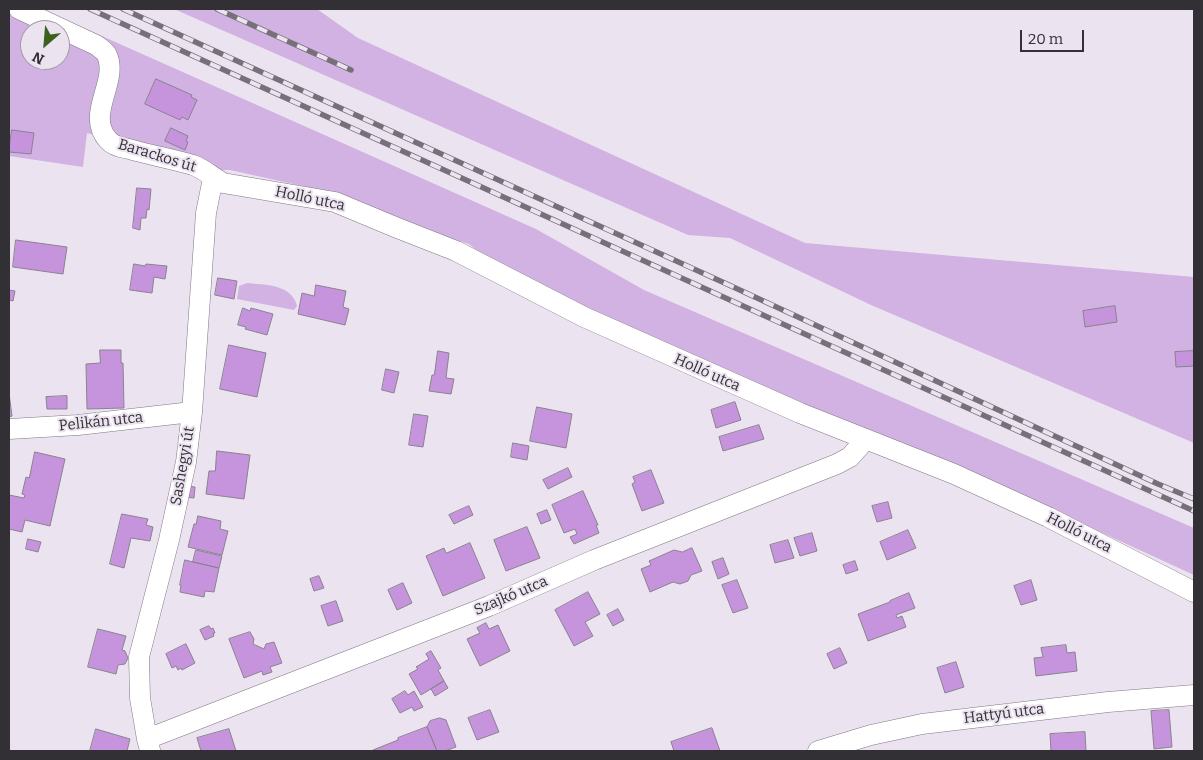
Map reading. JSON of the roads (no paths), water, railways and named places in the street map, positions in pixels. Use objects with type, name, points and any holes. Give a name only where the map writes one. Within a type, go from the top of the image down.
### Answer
[{"type":"street","name":"Barackos út","points":[[18,9],[96,44],[106,53],[110,65],[100,107],[100,124],[109,142],[193,166],[205,171],[213,178]]},
{"type":"street","name":"Sashegyi út","points":[[149,745],[140,698],[140,657],[186,462],[192,412],[206,213],[213,178]]},
{"type":"street","name":"Holló utca","points":[[213,178],[223,183],[335,202],[456,251],[584,317],[718,378],[800,413],[954,474],[1048,517],[1194,592]]},
{"type":"street","name":"Pelikán utca","points":[[9,429],[78,425],[192,412]]},
{"type":"street","name":"Szajkó utca","points":[[149,745],[489,606],[594,560],[837,464],[850,457],[866,439]]},
{"type":"street","name":"Hattyú utca","points":[[818,751],[871,735],[922,724],[1108,702],[1194,695]]},
{"type":"railway","points":[[90,9],[1194,511]]},
{"type":"railway","points":[[123,9],[1194,499]]},
{"type":"railway","points":[[217,9],[351,70]]}]
